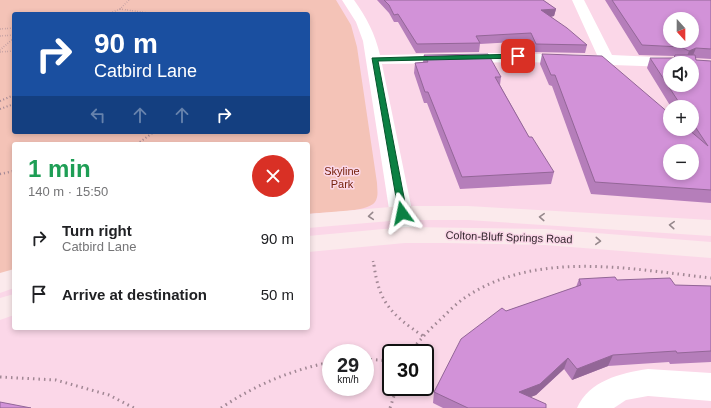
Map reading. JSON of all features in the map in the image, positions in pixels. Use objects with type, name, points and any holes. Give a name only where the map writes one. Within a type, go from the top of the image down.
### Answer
[{"type":"street","points":[[348,0],[363,22],[374,60],[404,224]]},
{"type":"street","points":[[578,0],[606,58]]},
{"type":"street","points":[[374,60],[518,56],[606,58],[663,62]]},
{"type":"street","name":"Colton-Bluff Springs Road","points":[[310,244],[404,224],[468,213],[711,228]]},
{"type":"street","name":"Colton-Bluff Springs Road","points":[[310,221],[404,224],[545,238],[711,250]]},
{"type":"street","points":[[0,283],[12,279]]},
{"type":"street","points":[[0,308],[12,305]]},
{"type":"street","points":[[593,408],[597,403],[616,390],[646,383],[711,387]]},
{"type":"path","points":[[113,12],[120,9],[129,0]]},
{"type":"path","points":[[120,9],[142,12]]},
{"type":"path","points":[[0,29],[12,28]]},
{"type":"path","points":[[0,36],[12,36]]},
{"type":"path","points":[[0,51],[12,38]]},
{"type":"path","points":[[0,51],[12,51]]},
{"type":"path","points":[[0,101],[12,96]]},
{"type":"path","points":[[0,109],[12,105]]},
{"type":"path","points":[[140,142],[151,134]]},
{"type":"path","points":[[0,174],[12,171]]},
{"type":"path","points":[[372,255],[378,289],[385,301],[406,325],[423,336]]},
{"type":"path","points":[[417,344],[447,310],[470,293],[502,278],[532,270],[562,266],[587,266],[711,278]]},
{"type":"path","points":[[221,408],[236,397],[286,374],[322,364]]},
{"type":"path","points":[[0,377],[56,380],[109,395],[134,408]]},
{"type":"path","points":[[390,408],[393,396]]},
{"type":"green space","name":"Skyline Park","points":[[0,0],[336,0],[351,25],[357,47],[377,183],[377,195],[375,202],[370,206],[354,210],[310,214],[310,142],[12,142],[12,272],[0,275]]},
{"type":"building","points":[[384,0],[543,0],[556,9],[541,10],[567,28],[587,45],[536,44],[531,33],[476,36],[480,43],[417,44],[398,14],[394,15],[389,5]]},
{"type":"building","points":[[612,0],[711,0],[711,49],[696,48],[699,48],[699,12],[663,12],[663,46],[642,45]]},
{"type":"building","points":[[683,48],[696,48],[689,51]]},
{"type":"building","points":[[488,54],[501,77],[495,77],[529,137],[532,137],[554,172],[462,177],[428,92],[425,92],[415,63],[428,62],[424,55]]},
{"type":"building","points":[[542,54],[602,56],[663,108],[663,136],[696,136],[708,146],[699,132],[699,100],[677,100],[672,92],[699,92],[699,60],[711,61],[711,190],[595,182],[555,75],[551,75]]},
{"type":"building","points":[[675,55],[695,56],[675,56]]},
{"type":"building","points":[[650,58],[663,58],[663,78]]},
{"type":"building","points":[[615,277],[617,280],[670,278],[675,285],[711,286],[711,351],[677,353],[676,351],[613,355],[577,369],[568,358],[540,384],[519,392],[546,404],[546,408],[468,408],[434,392],[461,339],[502,308],[506,311],[581,285],[579,279]]},
{"type":"building","points":[[0,402],[31,408],[0,408]]},
{"type":"route","points":[[402,213],[374,60],[518,56]]}]
